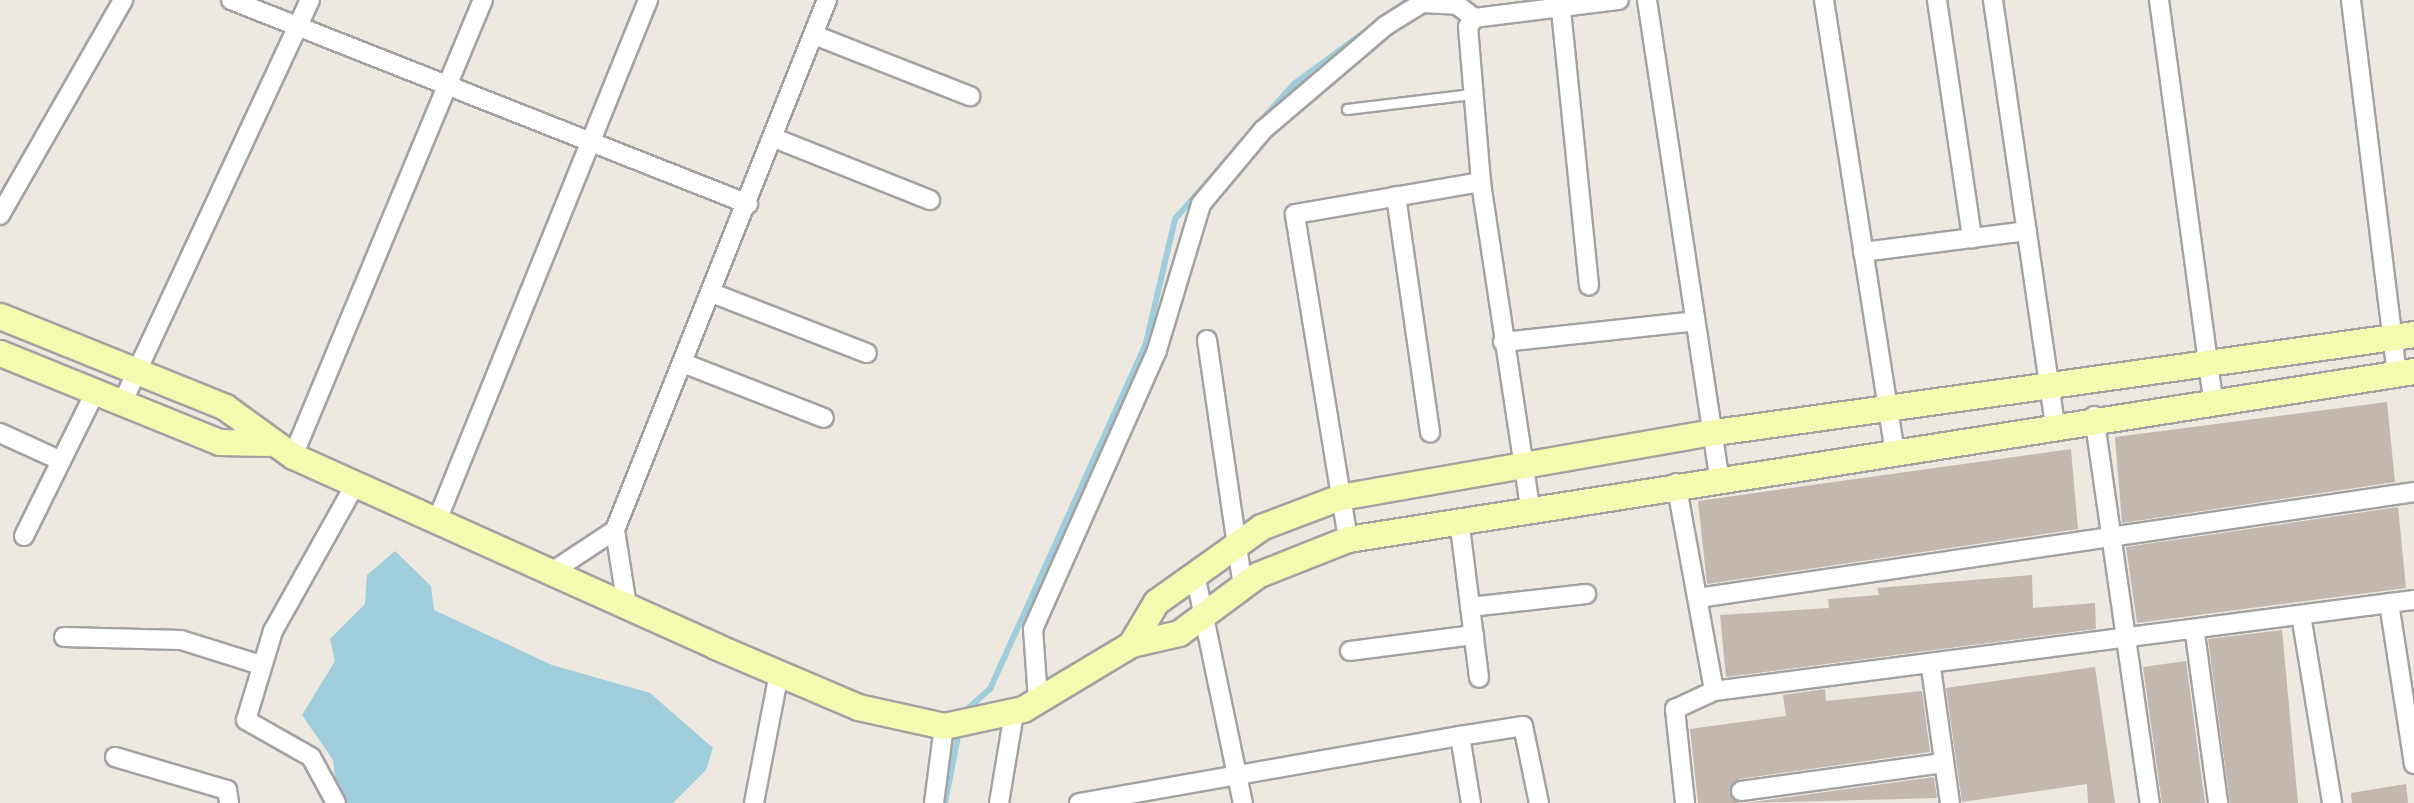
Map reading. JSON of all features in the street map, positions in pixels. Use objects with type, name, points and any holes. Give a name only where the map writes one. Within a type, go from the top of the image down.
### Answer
[{"type":"street","points":[[0,215],[124,0]]},
{"type":"street","points":[[231,0],[748,204]]},
{"type":"street","points":[[123,401],[310,0]]},
{"type":"street","points":[[293,456],[483,0]]},
{"type":"street","points":[[436,524],[595,144],[648,0]]},
{"type":"street","points":[[627,606],[615,530],[827,0]]},
{"type":"street","points":[[1038,700],[1033,629],[1158,350],[1200,204],[1286,108],[1385,26],[1422,4],[1457,5],[1474,18],[1560,4],[1619,0]]},
{"type":"street","points":[[1647,0],[1708,433],[1719,474]]},
{"type":"street","points":[[1824,0],[1894,446]]},
{"type":"street","points":[[1937,0],[1972,238]]},
{"type":"street","points":[[1993,0],[2056,424]]},
{"type":"street","points":[[2160,0],[2213,401]]},
{"type":"street","points":[[0,316],[225,407],[267,444],[436,524],[553,571],[779,673],[907,722],[950,726],[1012,714],[1131,644],[1179,632],[1242,586],[1348,539],[1894,446],[2405,372],[2403,336],[2352,0]]},
{"type":"street","points":[[1560,4],[1588,286]]},
{"type":"street","points":[[1474,18],[1471,94],[1481,182],[1530,507]]},
{"type":"street","points":[[814,35],[970,96]]},
{"type":"street","points":[[774,138],[930,200]]},
{"type":"street","points":[[1348,539],[1295,214],[1481,182]]},
{"type":"street","points":[[1396,196],[1430,433]]},
{"type":"street","points":[[1864,252],[2027,231]]},
{"type":"street","points":[[712,294],[867,353]]},
{"type":"street","points":[[1503,342],[1695,321]]},
{"type":"street","points":[[1131,644],[1156,602],[1236,545],[1340,497],[1708,433],[2403,336]]},
{"type":"street","points":[[1206,340],[1242,586]]},
{"type":"street","points":[[0,352],[219,442],[267,444]]},
{"type":"street","points":[[683,363],[824,418]]},
{"type":"street","points":[[24,536],[58,459],[96,390]]},
{"type":"street","points":[[2094,416],[2150,803]]},
{"type":"street","points":[[0,434],[58,459]]},
{"type":"street","points":[[1676,483],[1714,691]]},
{"type":"street","points":[[336,803],[311,757],[247,726],[261,665],[355,485]]},
{"type":"street","points":[[1698,598],[2112,540],[2414,492]]},
{"type":"street","points":[[1459,520],[1479,678]]},
{"type":"street","points":[[553,571],[615,530]]},
{"type":"street","points":[[1196,574],[1210,612],[1242,803]]},
{"type":"street","points":[[1470,607],[1586,594]]},
{"type":"street","points":[[1685,803],[1675,709],[1714,691],[2194,634],[2414,600]]},
{"type":"street","points":[[2389,604],[2414,764]]},
{"type":"street","points":[[2301,615],[2332,803]]},
{"type":"street","points":[[2194,634],[2218,803]]},
{"type":"street","points":[[1350,651],[1474,635]]},
{"type":"street","points":[[64,637],[181,640],[261,665]]},
{"type":"street","points":[[1931,668],[1950,803]]},
{"type":"street","points":[[754,803],[779,673]]},
{"type":"street","points":[[999,803],[1012,714]]},
{"type":"street","points":[[934,803],[950,726]]},
{"type":"street","points":[[1079,803],[1238,779],[1523,726],[1539,803]]},
{"type":"street","points":[[1460,736],[1471,803]]},
{"type":"street","points":[[115,758],[228,790],[229,803]]},
{"type":"street","points":[[1741,791],[1944,762]]},
{"type":"lane","points":[[1347,109],[1471,94]]},
{"type":"water","points":[[395,551],[431,586],[434,610],[552,665],[650,693],[713,748],[706,770],[673,803],[338,803],[333,760],[302,715],[335,661],[330,639],[365,604],[367,575]]},
{"type":"building","points":[[2387,402],[2395,482],[2122,523],[2115,437]]},
{"type":"building","points":[[2071,449],[2078,529],[1707,584],[1698,501]]},
{"type":"building","points":[[2398,507],[2406,588],[2137,623],[2126,547]]},
{"type":"building","points":[[2032,575],[2033,608],[2095,603],[2096,629],[1726,677],[1720,615],[1829,608],[1828,599],[1879,595],[1877,588]]},
{"type":"building","points":[[2282,630],[2298,803],[2230,803],[2208,639]]},
{"type":"building","points":[[2186,661],[2205,803],[2162,803],[2143,667]]},
{"type":"building","points":[[2095,667],[2115,803],[2088,803],[2087,784],[1962,802],[1946,688]]},
{"type":"building","points":[[1825,689],[1826,701],[1922,691],[1930,752],[1739,779],[1729,792],[1739,803],[1698,803],[1690,729],[1786,716],[1783,695]]},
{"type":"building","points":[[1934,777],[1937,798],[1745,803]]},
{"type":"building","points":[[2406,784],[2408,803],[2352,803],[2351,793]]},
{"type":"waterway","points":[[1260,122],[1294,84],[1408,0]]},
{"type":"waterway","points":[[962,714],[990,689],[1146,343],[1175,219],[1219,169]]},
{"type":"waterway","points":[[945,803],[959,731]]}]
